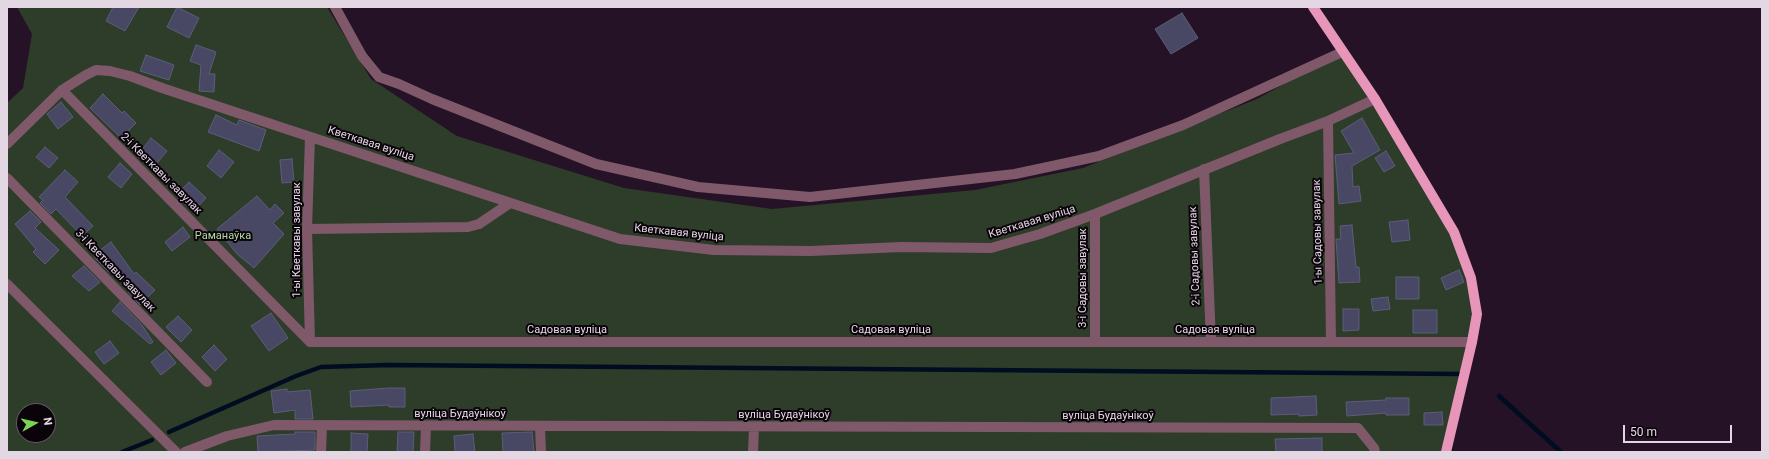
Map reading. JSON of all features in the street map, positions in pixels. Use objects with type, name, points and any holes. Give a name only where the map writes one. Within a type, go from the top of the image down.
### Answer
[{"type":"main road","points":[[1313,7],[1375,99],[1454,232],[1471,278],[1476,314],[1472,342],[1446,452]]},
{"type":"street","points":[[335,7],[362,56],[379,77],[399,84],[432,99],[596,164],[698,188],[810,197],[1015,174],[1099,156],[1182,125],[1342,52]]},
{"type":"street","name":"Кветкавая вуліца","points":[[7,144],[62,90],[96,70],[110,71],[130,76],[162,88],[620,239],[714,250],[811,251],[901,247],[991,248],[1040,234],[1095,214],[1328,121],[1375,99]]},
{"type":"street","name":"2-і Кветкавы завулак","points":[[62,90],[310,342]]},
{"type":"street","name":"1-ы Садовы завулак","points":[[1328,121],[1331,342]]},
{"type":"street","name":"1-ы Кветкавы завулак","points":[[310,137],[307,229],[310,342]]},
{"type":"street","name":"2-і Садовы завулак","points":[[1204,170],[1210,342]]},
{"type":"street","name":"3-і Кветкавы завулак","points":[[7,178],[207,382]]},
{"type":"street","points":[[307,229],[468,227],[479,224],[510,203]]},
{"type":"street","name":"3-і Садовы завулак","points":[[1095,214],[1095,342]]},
{"type":"street","points":[[7,284],[176,452]]},
{"type":"street","name":"Садовая вуліца","points":[[310,342],[1472,342]]},
{"type":"street","name":"вуліца Будаўнікоў","points":[[185,452],[227,436],[274,425],[1358,428],[1374,448],[1375,452]]},
{"type":"street","points":[[321,452],[322,426]]},
{"type":"street","points":[[425,452],[426,426]]},
{"type":"street","points":[[540,426],[541,452]]},
{"type":"street","points":[[753,452],[754,427]]},
{"type":"green space","name":"Раманаўка","points":[[17,7],[327,7],[371,79],[457,136],[624,188],[772,209],[975,190],[1083,168],[1257,99],[1342,52],[1454,232],[1477,314],[1443,452],[7,452],[7,103],[23,88],[32,34]]},
{"type":"building","points":[[113,7],[139,7],[125,31],[106,21]]},
{"type":"building","points":[[177,7],[199,18],[189,38],[167,27]]},
{"type":"building","points":[[1182,13],[1198,38],[1171,54],[1155,29]]},
{"type":"building","points":[[196,45],[216,52],[209,74],[215,74],[214,92],[199,91],[201,65],[190,61]]},
{"type":"building","points":[[146,55],[174,65],[169,80],[140,71]]},
{"type":"building","points":[[103,94],[122,113],[124,111],[136,123],[121,138],[90,108]]},
{"type":"building","points":[[61,102],[73,117],[58,129],[47,114]]},
{"type":"building","points":[[216,115],[237,125],[239,120],[266,130],[259,151],[208,132]]},
{"type":"building","points":[[1362,118],[1380,150],[1352,166],[1353,187],[1359,186],[1361,201],[1339,204],[1335,155],[1354,153],[1341,131]]},
{"type":"building","points":[[151,138],[167,151],[152,169],[137,156]]},
{"type":"building","points":[[45,147],[58,158],[49,168],[36,157]]},
{"type":"building","points":[[219,150],[234,162],[221,178],[207,166]]},
{"type":"building","points":[[1386,151],[1395,166],[1384,172],[1375,158]]},
{"type":"building","points":[[292,159],[294,182],[282,183],[280,160]]},
{"type":"building","points":[[120,163],[132,174],[121,188],[108,177]]},
{"type":"building","points":[[65,170],[78,182],[65,197],[93,226],[82,236],[56,209],[51,214],[40,203],[43,200],[39,197]]},
{"type":"building","points":[[189,182],[206,198],[193,212],[176,195]]},
{"type":"building","points":[[257,196],[270,210],[275,204],[284,213],[273,223],[284,234],[254,268],[237,254],[217,229]]},
{"type":"building","points":[[30,211],[41,222],[35,228],[59,250],[45,264],[33,252],[36,249],[15,224]]},
{"type":"building","points":[[1408,220],[1410,240],[1392,242],[1389,222]]},
{"type":"building","points":[[1352,225],[1356,267],[1359,267],[1360,282],[1339,283],[1336,239],[1341,239],[1340,226]]},
{"type":"building","points":[[183,227],[190,237],[172,251],[165,242]]},
{"type":"building","points":[[111,242],[134,274],[136,272],[155,290],[140,305],[128,292],[131,289],[113,270],[110,273],[94,257]]},
{"type":"building","points":[[84,266],[100,282],[89,291],[72,276]]},
{"type":"building","points":[[1459,270],[1464,282],[1446,290],[1441,278]]},
{"type":"building","points":[[1396,277],[1419,277],[1419,299],[1396,299]]},
{"type":"building","points":[[1388,297],[1390,309],[1373,311],[1371,299]]},
{"type":"building","points":[[120,302],[142,325],[153,342],[150,344],[112,311]]},
{"type":"building","points":[[1343,309],[1359,309],[1359,330],[1343,331]]},
{"type":"building","points":[[1413,310],[1437,310],[1437,333],[1413,333]]},
{"type":"building","points":[[271,313],[288,338],[269,351],[251,326]]},
{"type":"building","points":[[178,316],[192,330],[181,342],[166,327]]},
{"type":"building","points":[[110,341],[119,353],[104,364],[95,352]]},
{"type":"building","points":[[214,345],[227,359],[215,371],[202,357]]},
{"type":"building","points":[[166,350],[176,363],[161,375],[151,362]]},
{"type":"building","points":[[405,388],[405,407],[389,407],[389,405],[351,407],[350,391]]},
{"type":"building","points":[[287,389],[287,392],[310,390],[313,419],[295,419],[295,410],[274,413],[271,391]]},
{"type":"building","points":[[1316,396],[1317,415],[1271,415],[1271,398]]},
{"type":"building","points":[[1386,398],[1409,398],[1409,415],[1386,415],[1386,413],[1347,416],[1346,402],[1386,400]]},
{"type":"building","points":[[1442,412],[1443,425],[1424,425],[1424,413]]},
{"type":"building","points":[[295,432],[315,432],[315,450],[258,452],[257,436],[295,434]]},
{"type":"building","points":[[398,432],[414,432],[413,452],[397,452]]},
{"type":"building","points":[[532,432],[534,452],[503,452],[502,433]]},
{"type":"building","points":[[351,433],[368,434],[367,452],[351,452]]},
{"type":"building","points":[[473,434],[475,452],[455,452],[454,436]]},
{"type":"building","points":[[1322,438],[1322,452],[1276,452],[1275,439]]},
{"type":"waterway","points":[[169,432],[296,376],[321,367],[388,365],[1460,374]]},
{"type":"waterway","points":[[1499,396],[1561,452]]},
{"type":"waterway","points":[[122,452],[152,440]]}]
